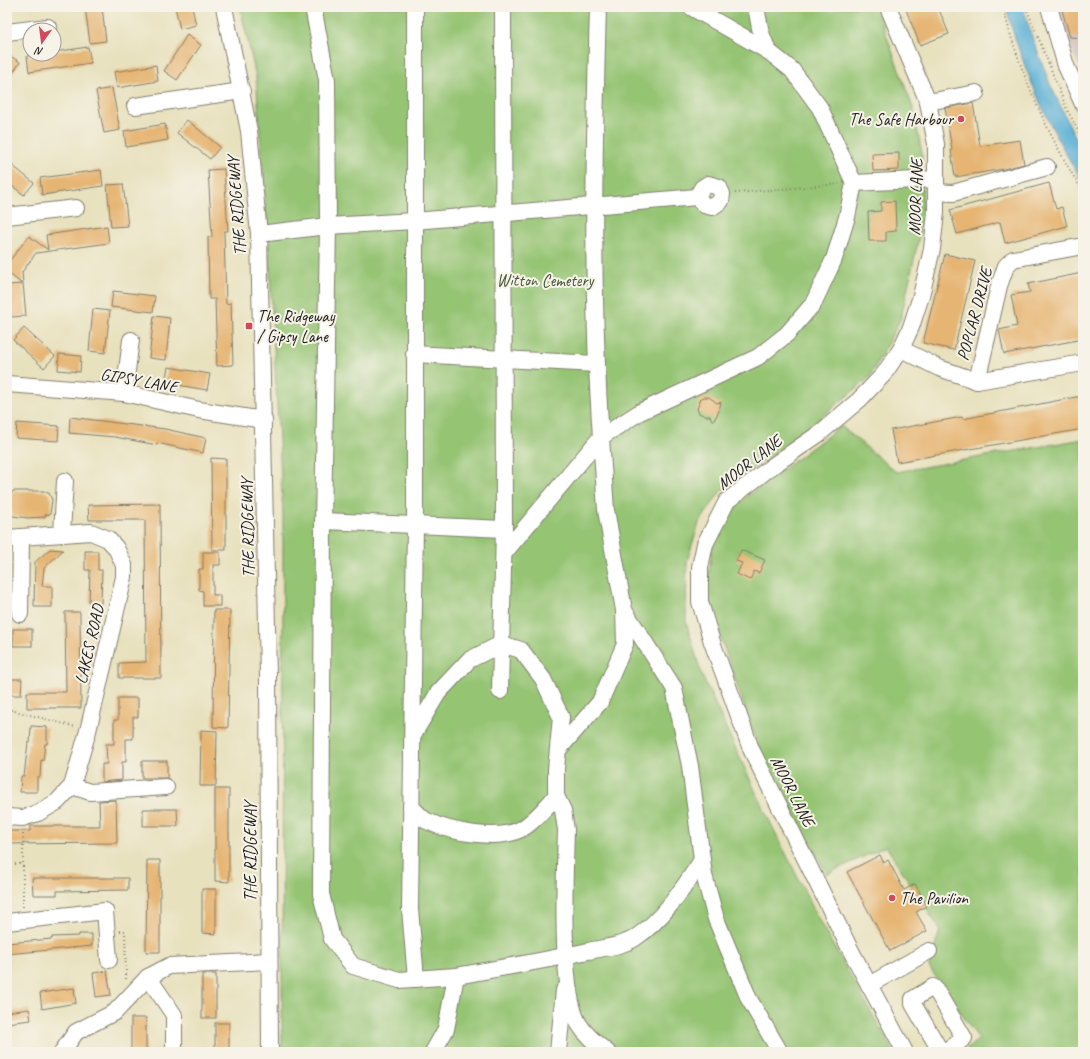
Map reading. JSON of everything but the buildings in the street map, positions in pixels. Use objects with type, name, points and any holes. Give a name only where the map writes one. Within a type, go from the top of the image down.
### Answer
[{"type":"street","name":"THE RIDGEWAY","points":[[224,7],[249,131],[259,234],[264,420],[268,676],[270,1052]]},
{"type":"street","points":[[313,7],[327,80],[328,226],[321,894],[332,939],[353,966],[399,980],[456,976],[610,947],[634,939],[648,928],[674,901],[702,860]]},
{"type":"street","points":[[414,7],[415,524],[410,909],[416,979]]},
{"type":"street","points":[[500,691],[504,553],[503,358],[505,213],[503,7]]},
{"type":"street","points":[[558,750],[600,702],[625,644],[624,610],[606,510],[596,364],[598,7]]},
{"type":"street","points":[[504,553],[601,437],[640,412],[758,357],[787,334],[813,304],[834,259],[847,217],[854,183],[820,108],[792,70],[768,51],[691,7]]},
{"type":"street","points":[[756,7],[761,33],[768,51]]},
{"type":"street","name":"MOOR LANE","points":[[888,7],[928,102],[936,144],[936,212],[930,257],[922,296],[901,349],[882,375],[859,400],[820,432],[771,467],[728,501],[705,544],[700,567],[700,602],[712,642],[751,749],[904,1052]]},
{"type":"street","points":[[1049,7],[1066,66],[1083,104]]},
{"type":"street","points":[[7,32],[22,30]]},
{"type":"street","points":[[135,106],[242,91]]},
{"type":"street","points":[[928,102],[976,94]]},
{"type":"street","points":[[854,183],[936,185],[953,193],[1047,167]]},
{"type":"street","points":[[259,234],[328,226],[414,221],[698,197],[704,205],[712,207],[721,201],[722,194]]},
{"type":"street","points":[[7,216],[76,208]]},
{"type":"street","name":"POPLAR DRIVE","points":[[976,381],[999,286],[1006,266],[1013,259],[1083,246]]},
{"type":"street","points":[[124,393],[131,340]]},
{"type":"street","name":"POPLAR DRIVE","points":[[901,349],[939,368],[976,381],[1083,363]]},
{"type":"street","points":[[414,354],[596,364]]},
{"type":"street","name":"GIPSY LANE","points":[[7,384],[124,393],[199,410],[264,420]]},
{"type":"street","points":[[62,533],[65,482]]},
{"type":"street","points":[[324,521],[504,529]]},
{"type":"street","name":"LAKES ROAD","points":[[7,817],[23,818],[38,813],[57,802],[72,786],[88,731],[123,582],[124,565],[116,548],[104,538],[91,532],[62,533],[14,538]]},
{"type":"street","points":[[14,538],[20,614]]},
{"type":"street","points":[[624,610],[674,688],[690,766],[704,875],[716,919],[749,999],[780,1052]]},
{"type":"street","points":[[412,736],[438,693],[469,660],[501,644],[521,650],[543,679],[561,717],[556,796],[563,810],[566,830],[566,956],[558,1052]]},
{"type":"street","points":[[72,786],[90,792],[166,787]]},
{"type":"street","points":[[411,807],[426,820],[449,830],[501,834],[522,829],[556,796]]},
{"type":"street","points":[[15,921],[105,911],[109,960]]},
{"type":"street","points":[[869,985],[929,951]]},
{"type":"street","points":[[566,956],[570,1001],[578,1024],[590,1038],[607,1052]]},
{"type":"street","points":[[62,1052],[76,1032],[115,1012],[148,977],[169,966],[269,961]]},
{"type":"street","points":[[433,1052],[446,1029],[456,976]]},
{"type":"street","points":[[148,977],[174,1015],[174,1052]]},
{"type":"street","points":[[941,1052],[913,1004],[913,999],[917,995],[933,987],[964,1038],[946,1052]]},
{"type":"path","points":[[1003,7],[1024,72],[1046,126],[1083,192]]},
{"type":"path","points":[[1026,7],[1066,107],[1083,141]]},
{"type":"path","points":[[722,194],[833,185]]},
{"type":"path","points":[[7,709],[88,731]]},
{"type":"path","points":[[15,921],[23,864],[23,818]]},
{"type":"path","points":[[7,864],[23,864]]},
{"type":"shaded area","points":[[1059,7],[1083,7],[1083,74],[1067,41]]},
{"type":"green space","name":"Witton Cemetery","points":[[240,7],[876,7],[913,108],[922,153],[923,219],[901,318],[869,378],[785,447],[721,491],[699,523],[687,561],[686,621],[702,676],[765,812],[822,926],[894,1052],[282,1052],[283,514],[268,237],[256,77]]},
{"type":"green space","points":[[841,426],[896,472],[1083,439],[1083,1052],[963,1052],[979,1039],[929,967],[940,930],[886,846],[827,874],[760,752],[706,595],[713,540],[739,502]]},
{"type":"water","points":[[1006,7],[1023,7],[1031,34],[1050,84],[1083,153],[1083,183],[1059,141],[1038,98],[1020,53]]},
{"type":"place","name":"The Safe Harbour","points":[[961,119]]},
{"type":"place","name":"The Ridgeway / Gipsy Lane","points":[[249,326]]},
{"type":"place","name":"The Pavilion","points":[[892,898]]}]
